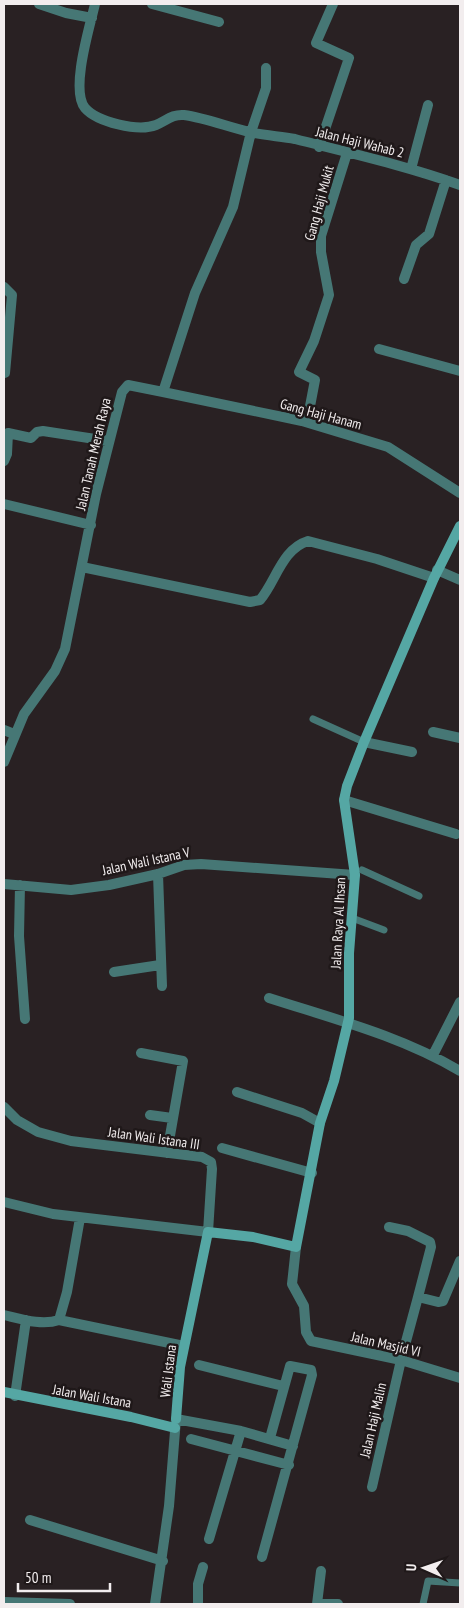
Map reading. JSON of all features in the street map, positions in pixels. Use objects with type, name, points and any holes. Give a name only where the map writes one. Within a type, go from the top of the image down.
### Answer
[{"type":"street","points":[[39,4],[66,13],[92,18]]},
{"type":"street","name":"Jalan Haji Wahab 2","points":[[95,4],[81,66],[80,97],[86,109],[108,123],[134,127],[156,125],[169,117],[183,115],[251,132],[295,139],[411,169],[460,185]]},
{"type":"street","points":[[152,4],[219,22]]},
{"type":"street","points":[[319,146],[349,58],[316,43],[333,4]]},
{"type":"street","points":[[163,392],[195,293],[232,207],[251,132],[266,88],[266,68]]},
{"type":"street","points":[[411,169],[428,105]]},
{"type":"street","name":"Gang Haji Mukit","points":[[307,422],[315,380],[299,372],[314,341],[329,295],[320,252],[322,236],[347,153]]},
{"type":"street","points":[[404,279],[416,245],[430,234],[446,180]]},
{"type":"street","points":[[4,287],[12,295],[13,306],[5,373]]},
{"type":"street","points":[[379,349],[460,371]]},
{"type":"street","name":"Jalan Tanah Merah Raya","points":[[4,762],[14,734],[24,714],[55,671],[65,649],[108,441],[122,392],[128,385],[163,392]]},
{"type":"street","name":"Gang Haji Hanam","points":[[163,392],[307,422],[388,447],[460,493]]},
{"type":"street","points":[[4,461],[7,454],[6,433],[19,434],[31,438],[37,432],[43,431],[108,441]]},
{"type":"street","points":[[4,504],[91,525]]},
{"type":"street","name":"Jalan Raya Al Ihsan","points":[[308,1336],[304,1306],[292,1284],[296,1247],[312,1173],[320,1123],[348,1021],[352,918],[357,870],[344,800],[364,742],[436,574],[460,526]]},
{"type":"street","points":[[82,567],[250,602],[260,600],[267,592],[286,555],[299,544],[308,541],[460,580]]},
{"type":"street","points":[[4,730],[14,734]]},
{"type":"street","points":[[433,732],[460,738]]},
{"type":"street","points":[[364,742],[412,752]]},
{"type":"street","points":[[344,800],[456,834]]},
{"type":"street","name":"Jalan Wali Istana V","points":[[4,884],[71,890],[158,874],[184,865],[201,864],[357,870]]},
{"type":"street","points":[[158,874],[162,986]]},
{"type":"street","points":[[20,884],[19,936],[24,1018]]},
{"type":"street","points":[[114,972],[160,965]]},
{"type":"street","points":[[269,998],[348,1021],[433,1055],[460,1071]]},
{"type":"street","points":[[433,1055],[460,1002]]},
{"type":"street","points":[[141,1053],[183,1061],[167,1153]]},
{"type":"street","points":[[237,1092],[302,1113],[320,1123]]},
{"type":"street","name":"Jalan Wali Istana III","points":[[4,1107],[17,1120],[38,1132],[71,1141],[202,1157],[211,1162],[208,1232]]},
{"type":"street","points":[[150,1115],[172,1118]]},
{"type":"street","points":[[222,1148],[312,1173]]},
{"type":"street","points":[[4,1202],[80,1218],[253,1237],[296,1247]]},
{"type":"street","points":[[60,1320],[80,1218]]},
{"type":"street","name":"Jalan Haji Malin","points":[[372,1487],[401,1360],[431,1247],[430,1242],[408,1231],[389,1227]]},
{"type":"street","name":"Wali Istana","points":[[155,1604],[163,1561],[184,1346],[208,1232]]},
{"type":"street","points":[[418,1297],[438,1302],[443,1300],[460,1261]]},
{"type":"street","points":[[4,1315],[26,1320],[52,1322],[60,1320],[184,1346]]},
{"type":"street","points":[[15,1396],[26,1320]]},
{"type":"street","name":"Jalan Masjid VI","points":[[308,1336],[311,1341],[318,1343],[401,1360],[460,1378]]},
{"type":"street","points":[[199,1365],[283,1386]]},
{"type":"street","points":[[262,1557],[289,1464],[312,1374],[311,1370],[290,1366],[270,1438]]},
{"type":"street","name":"Jalan Wali Istana","points":[[4,1392],[15,1396],[175,1424]]},
{"type":"street","points":[[175,1424],[241,1431],[293,1446]]},
{"type":"street","points":[[209,1539],[241,1431]]},
{"type":"street","points":[[191,1439],[235,1452],[289,1464]]},
{"type":"street","points":[[30,1520],[163,1561]]},
{"type":"street","points":[[198,1604],[198,1584],[203,1567]]},
{"type":"street","points":[[321,1571],[317,1604],[338,1604]]},
{"type":"street","points":[[4,1602],[70,1604]]},
{"type":"lane","points":[[313,719],[364,742]]},
{"type":"lane","points":[[357,870],[419,896]]},
{"type":"lane","points":[[352,918],[384,930]]},
{"type":"lane","points":[[423,1604],[428,1581],[460,1583]]}]
